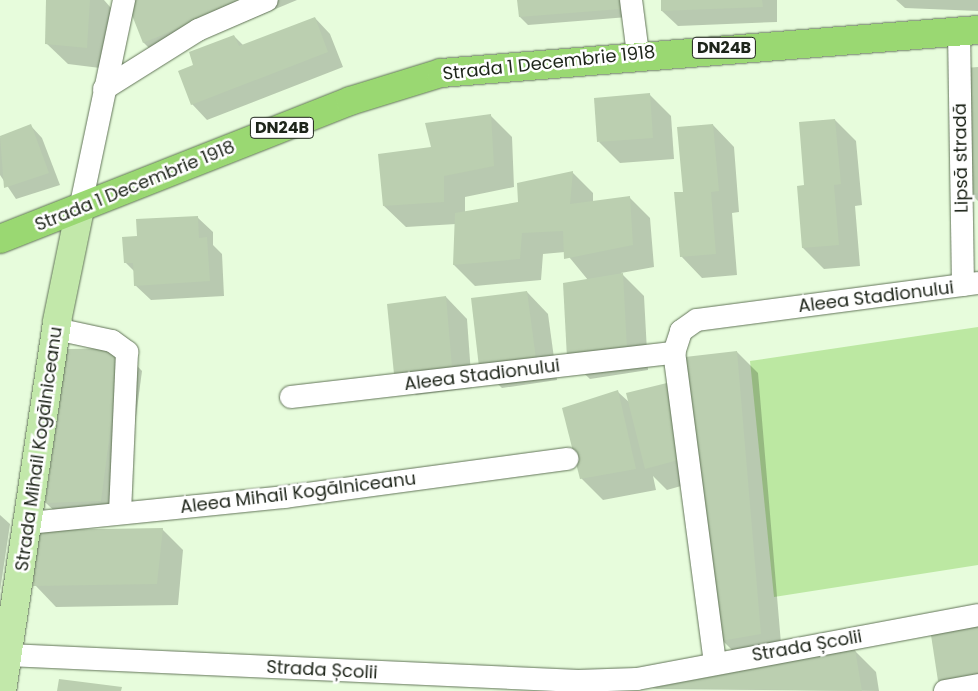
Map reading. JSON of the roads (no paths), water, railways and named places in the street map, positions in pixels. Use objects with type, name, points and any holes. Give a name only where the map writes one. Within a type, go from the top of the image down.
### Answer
[{"type":"highway","name":"Strada 1 Decembrie 1918","points":[[0,239],[400,83],[489,66],[968,30]]},
{"type":"main road","name":"Strada Mihail Kogălniceanu","points":[[3,677],[29,522],[56,329],[80,209]]},
{"type":"street","points":[[80,209],[124,0]]},
{"type":"street","points":[[104,89],[198,30],[267,0]]},
{"type":"street","points":[[631,0],[638,54]]},
{"type":"street","name":"Lipsă stradă","points":[[968,30],[971,284]]},
{"type":"street","name":"Aleea Stadionului","points":[[715,663],[674,353],[682,331],[697,320],[971,284]]},
{"type":"street","points":[[56,329],[112,341],[128,352],[120,513]]},
{"type":"street","name":"Aleea Stadionului","points":[[291,397],[674,353]]},
{"type":"street","name":"Aleea Mihail Kogălniceanu","points":[[29,522],[285,497],[567,458]]},
{"type":"street","name":"Strada Școlii","points":[[3,677],[578,681],[638,685],[715,663],[978,615]]},
{"type":"street","points":[[945,691],[978,685]]}]
